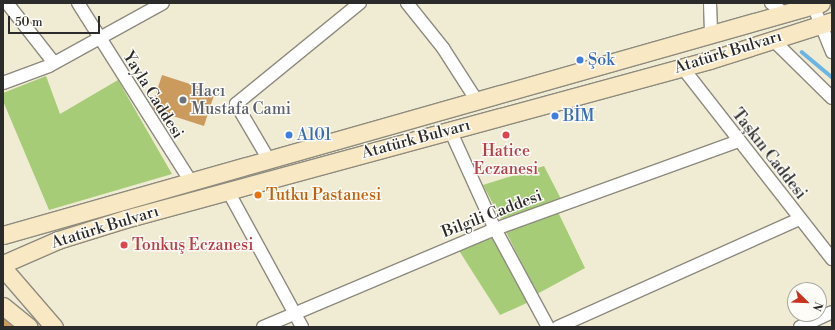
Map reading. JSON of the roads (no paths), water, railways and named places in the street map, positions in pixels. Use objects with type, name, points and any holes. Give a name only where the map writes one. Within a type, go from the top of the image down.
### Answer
[{"type":"main road","name":"Atatürk Bulvarı","points":[[3,235],[815,4]]},
{"type":"main road","name":"Atatürk Bulvarı","points":[[3,264],[58,240],[228,191],[682,67],[772,39],[825,27]]},
{"type":"main road","points":[[3,268],[54,327]]},
{"type":"main road","points":[[3,306],[29,327]]},
{"type":"street","points":[[7,3],[54,63]]},
{"type":"street","name":"Yayla Caddesi","points":[[78,3],[191,182]]},
{"type":"street","points":[[3,83],[54,63],[163,3]]},
{"type":"street","points":[[269,160],[236,104],[360,3]]},
{"type":"street","points":[[407,3],[443,48],[477,101]]},
{"type":"street","points":[[710,3],[711,34]]},
{"type":"street","points":[[771,3],[784,13]]},
{"type":"street","points":[[815,4],[825,27],[832,52]]},
{"type":"street","points":[[772,39],[832,98]]},
{"type":"street","name":"Taşkın Caddesi","points":[[682,67],[738,141],[832,259]]},
{"type":"street","points":[[450,130],[495,229],[548,327]]},
{"type":"street","name":"Bilgili Caddesi","points":[[263,327],[294,312],[495,229],[738,141]]},
{"type":"street","points":[[228,191],[302,327]]},
{"type":"street","points":[[558,327],[800,219]]},
{"type":"street","points":[[800,327],[832,312]]},
{"type":"waterway","points":[[802,52],[832,77]]},
{"type":"place","name":"Şok","points":[[580,60]]},
{"type":"place","name":"Hacı Mustafa Cami","points":[[183,100]]},
{"type":"place","name":"BİM","points":[[555,116]]},
{"type":"place","name":"A101","points":[[289,135]]},
{"type":"place","name":"Hatice Eczanesi","points":[[506,135]]},
{"type":"place","name":"Tutku Pastanesi","points":[[258,195]]},
{"type":"place","name":"Tonkuş Eczanesi","points":[[124,245]]}]
